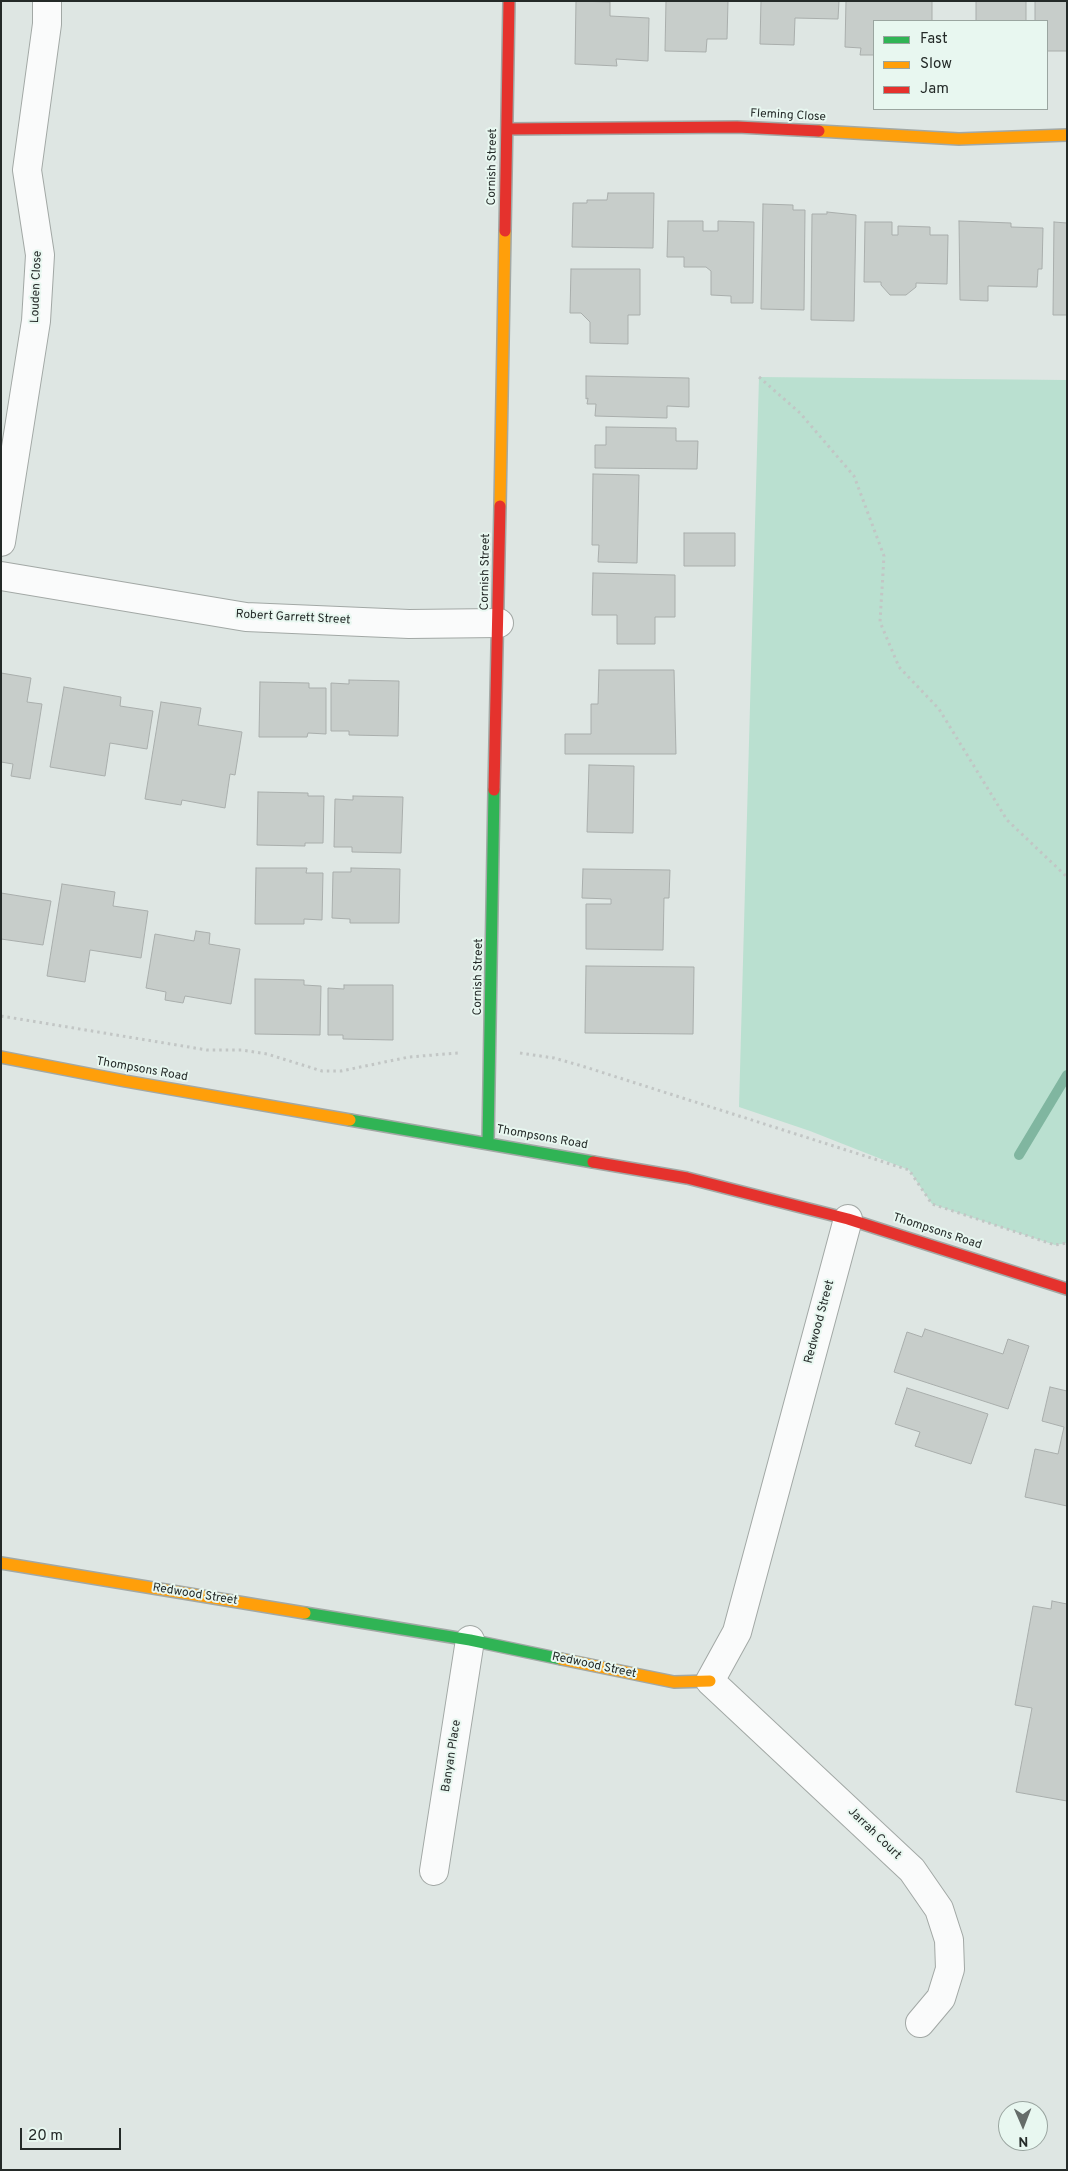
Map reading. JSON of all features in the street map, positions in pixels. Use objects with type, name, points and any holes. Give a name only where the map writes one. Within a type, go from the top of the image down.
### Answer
[{"type":"street","name":"Louden Close","points":[[1,542],[36,321],[40,255],[26,170],[47,24],[47,1]]},
{"type":"street","name":"Cornish Street","points":[[488,1143],[509,1]]},
{"type":"street","name":"Fleming Close","points":[[507,129],[737,127],[958,138],[1067,135]]},
{"type":"street","name":"Robert Garrett Street","points":[[1,576],[246,617],[409,624],[499,623]]},
{"type":"street","name":"Thompsons Road","points":[[1,1058],[687,1178],[848,1219],[1067,1290]]},
{"type":"street","name":"Redwood Street","points":[[1,1563],[470,1640],[674,1682],[710,1681],[737,1632],[848,1219]]},
{"type":"street","name":"Banyan Place","points":[[434,1871],[470,1640]]},
{"type":"street","name":"Jarrah Court","points":[[710,1681],[912,1870],[939,1909],[949,1940],[950,1969],[941,1998],[920,2024]]},
{"type":"path","points":[[759,378],[800,413],[854,476],[884,556],[880,622],[899,667],[939,710],[1007,820],[1067,877]]},
{"type":"path","points":[[1,1016],[207,1050],[242,1050],[267,1054],[322,1071],[341,1072],[409,1057],[462,1053]]},
{"type":"path","points":[[521,1053],[554,1058],[582,1066],[909,1170],[932,1204],[1055,1245],[1067,1243]]},
{"type":"green space","points":[[759,377],[1067,380],[1067,1243],[1055,1245],[932,1204],[909,1170],[810,1131],[739,1107]]},
{"type":"building","points":[[576,1],[610,2],[610,16],[649,18],[648,61],[616,59],[617,66],[575,64]]},
{"type":"building","points":[[666,1],[728,1],[727,39],[707,39],[706,52],[665,51]]},
{"type":"building","points":[[761,1],[839,1],[838,19],[795,18],[794,45],[760,44]]},
{"type":"building","points":[[846,1],[932,1],[932,20],[873,20],[873,55],[860,55],[861,48],[845,47]]},
{"type":"building","points":[[976,1],[1026,1],[1026,20],[976,20]]},
{"type":"building","points":[[1035,1],[1067,1],[1067,51],[1048,51],[1048,20],[1035,20]]},
{"type":"building","points":[[608,193],[654,193],[653,248],[572,247],[573,203],[587,203],[587,200],[607,200]]},
{"type":"building","points":[[763,204],[793,205],[793,210],[805,210],[804,310],[761,309]]},
{"type":"building","points":[[827,212],[856,215],[854,321],[811,320],[812,214],[827,214]]},
{"type":"building","points":[[668,221],[703,221],[703,231],[718,231],[718,221],[754,222],[753,303],[731,303],[731,296],[711,295],[711,271],[706,267],[684,267],[684,257],[667,257]]},
{"type":"building","points":[[959,221],[1011,223],[1011,227],[1043,228],[1042,269],[1038,269],[1037,287],[988,286],[988,301],[960,300]]},
{"type":"building","points":[[865,222],[892,222],[892,235],[898,235],[898,226],[930,227],[930,235],[948,235],[947,284],[916,283],[916,287],[906,295],[890,295],[881,285],[881,282],[864,282]]},
{"type":"building","points":[[1054,222],[1067,223],[1067,315],[1053,315]]},
{"type":"building","points":[[571,269],[640,269],[640,315],[628,315],[628,344],[590,343],[590,322],[581,313],[570,313]]},
{"type":"building","points":[[586,376],[689,378],[689,407],[667,406],[667,418],[595,416],[596,404],[587,404]]},
{"type":"building","points":[[606,427],[676,428],[676,441],[698,441],[697,469],[595,468],[595,445],[606,445]]},
{"type":"building","points":[[593,474],[639,475],[637,563],[598,562],[599,545],[592,545]]},
{"type":"building","points":[[684,533],[735,533],[735,566],[684,566]]},
{"type":"building","points":[[593,573],[675,575],[675,617],[655,617],[655,644],[617,644],[617,615],[592,615]]},
{"type":"building","points":[[599,670],[674,670],[676,754],[565,754],[565,734],[591,734],[591,704],[598,704]]},
{"type":"building","points":[[1,673],[31,678],[27,702],[42,704],[30,779],[11,776],[13,764],[1,762]]},
{"type":"building","points":[[349,680],[399,681],[398,736],[349,735],[349,731],[331,731],[331,683],[349,684]]},
{"type":"building","points":[[260,682],[309,683],[309,688],[326,688],[326,734],[308,733],[307,737],[259,737]]},
{"type":"building","points":[[64,687],[121,697],[120,706],[153,711],[147,749],[110,743],[105,776],[50,767]]},
{"type":"building","points":[[161,702],[201,708],[198,725],[242,732],[235,775],[230,774],[225,808],[182,800],[181,805],[145,799]]},
{"type":"building","points":[[589,765],[634,766],[633,833],[587,832]]},
{"type":"building","points":[[258,792],[308,793],[308,796],[324,796],[323,843],[305,843],[305,846],[257,845]]},
{"type":"building","points":[[353,796],[403,797],[401,853],[352,852],[352,847],[334,847],[335,799],[353,800]]},
{"type":"building","points":[[256,868],[307,868],[306,873],[323,873],[322,920],[304,919],[304,924],[255,924]]},
{"type":"building","points":[[351,868],[400,869],[399,923],[350,923],[350,919],[332,918],[333,872],[351,872]]},
{"type":"building","points":[[583,869],[670,870],[669,898],[664,898],[663,950],[586,949],[586,904],[611,904],[611,899],[582,898]]},
{"type":"building","points":[[62,884],[115,892],[113,906],[148,911],[141,958],[90,950],[85,982],[47,976]]},
{"type":"building","points":[[1,893],[51,901],[43,945],[1,939]]},
{"type":"building","points":[[196,931],[210,933],[209,944],[240,949],[231,1004],[185,996],[183,1003],[165,1000],[166,992],[146,988],[155,934],[194,941]]},
{"type":"building","points":[[586,966],[694,967],[693,1034],[585,1033]]},
{"type":"building","points":[[255,979],[304,980],[304,985],[321,986],[320,1035],[255,1034]]},
{"type":"building","points":[[344,985],[393,985],[393,1040],[343,1039],[343,1035],[328,1035],[328,988],[344,989]]},
{"type":"building","points":[[925,1329],[1003,1354],[1008,1339],[1029,1346],[1008,1409],[894,1372],[907,1332],[922,1337]]},
{"type":"building","points":[[1050,1387],[1067,1391],[1067,1506],[1025,1497],[1035,1449],[1058,1454],[1064,1427],[1042,1421]]},
{"type":"building","points":[[907,1388],[988,1414],[971,1464],[915,1446],[920,1432],[895,1424]]},
{"type":"building","points":[[1052,1601],[1067,1604],[1067,1801],[1016,1792],[1032,1708],[1015,1705],[1033,1606],[1051,1609]]},
{"type":"waterway","points":[[1019,1155],[1067,1075]]},
{"type":"traffic: fast","points":[[488,1143],[494,790]]},
{"type":"traffic: fast","points":[[350,1120],[593,1162]]},
{"type":"traffic: fast","points":[[305,1613],[470,1640],[561,1659]]},
{"type":"traffic: slow","points":[[819,131],[959,139],[1067,135]]},
{"type":"traffic: slow","points":[[500,506],[505,231]]},
{"type":"traffic: slow","points":[[1,1057],[125,1081],[350,1120]]},
{"type":"traffic: slow","points":[[1,1563],[305,1613]]},
{"type":"traffic: slow","points":[[561,1659],[674,1682],[710,1681]]},
{"type":"traffic: jam","points":[[505,231],[509,1]]},
{"type":"traffic: jam","points":[[507,129],[737,127],[819,131]]},
{"type":"traffic: jam","points":[[494,790],[500,506]]},
{"type":"traffic: jam","points":[[593,1162],[687,1178],[848,1219],[1067,1289]]}]
